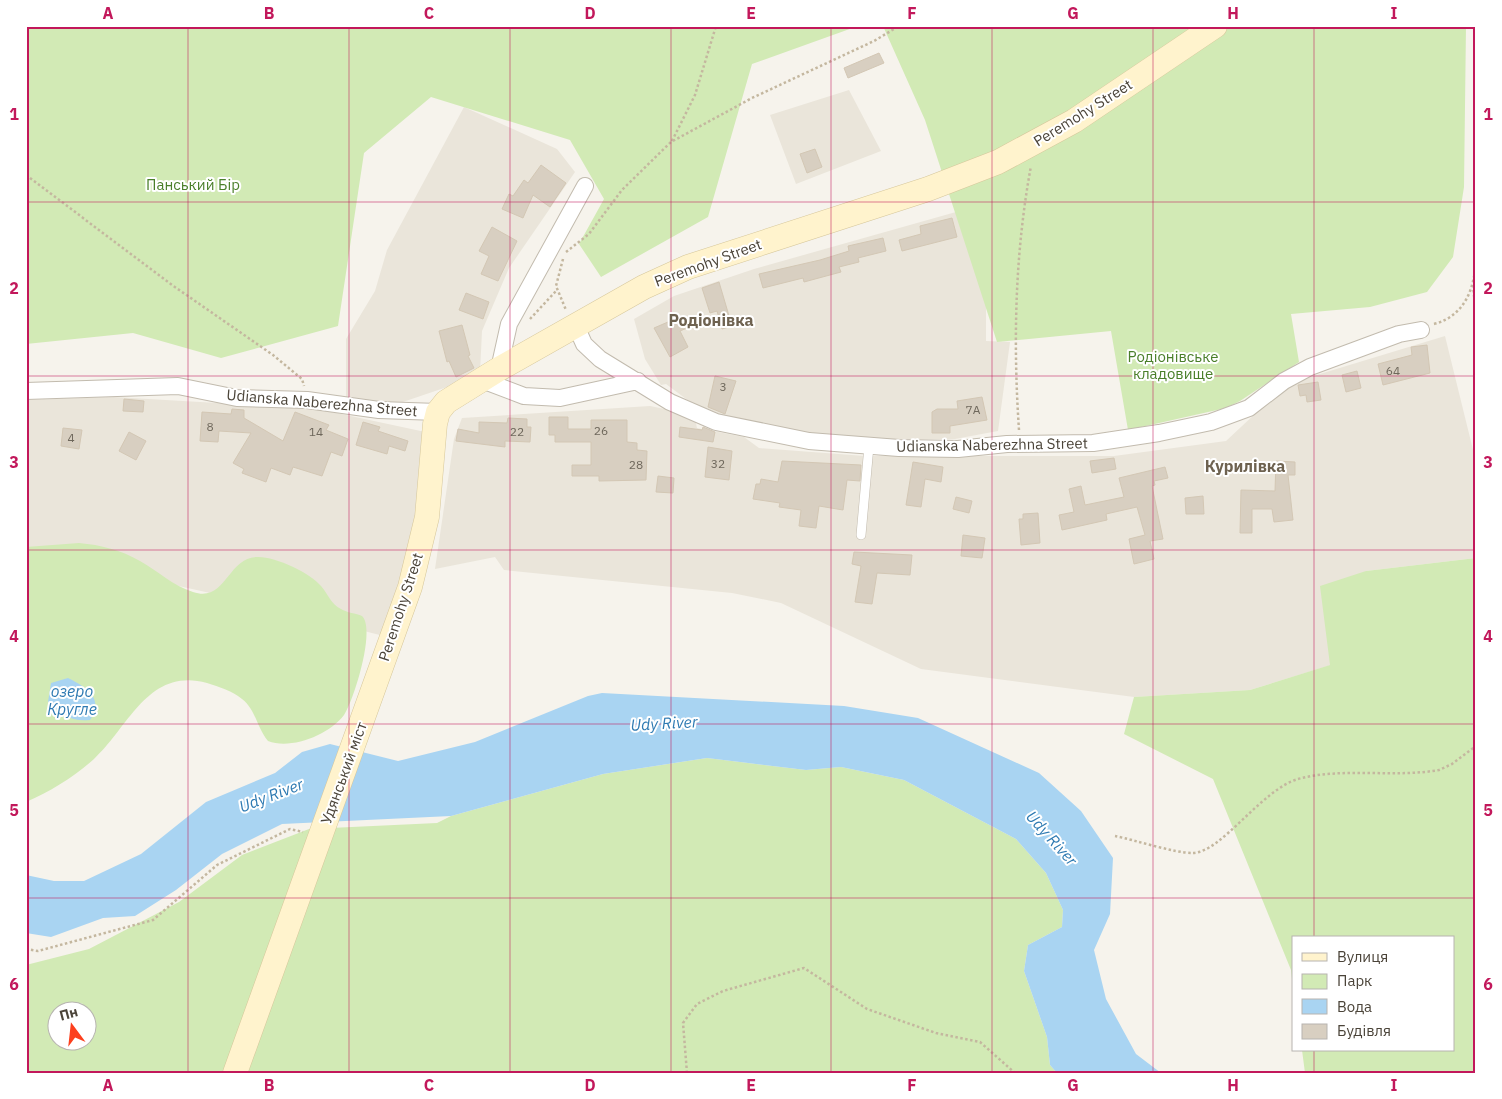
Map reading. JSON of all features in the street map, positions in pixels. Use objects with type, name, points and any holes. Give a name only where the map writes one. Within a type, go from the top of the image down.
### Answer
[{"type":"street","name":"Peremohy Street","points":[[365,714],[410,587],[427,517],[438,412],[446,402],[637,290],[672,273],[950,181],[1035,144],[1094,109],[1215,26]]},
{"type":"street","points":[[585,186],[509,324],[491,375],[524,396],[560,398],[638,381]]},
{"type":"street","name":"Udianska Naberezhna Street","points":[[576,326],[584,344],[600,359],[670,402],[716,422],[809,440],[869,446],[958,449],[1020,444],[1093,443],[1159,433],[1212,422],[1248,408],[1284,381],[1310,367],[1399,334],[1421,330]]},
{"type":"street","name":"Udianska Naberezhna Street","points":[[26,391],[118,390],[178,386],[237,398],[307,400],[379,410],[438,412]]},
{"type":"street","name":"Удянський міст","points":[[235,1073],[365,714]]},
{"type":"lane","points":[[861,534],[869,446]]},
{"type":"path","points":[[671,142],[695,95],[716,26]]},
{"type":"path","points":[[576,326],[556,291],[557,277],[565,253],[589,234],[622,190],[671,142],[710,120],[874,41],[899,26]]},
{"type":"path","points":[[1476,76],[1476,236]]},
{"type":"path","points":[[1020,444],[1016,390],[1019,252],[1035,144]]},
{"type":"path","points":[[26,175],[172,285],[273,355],[302,379],[307,400]]},
{"type":"path","points":[[1476,258],[1473,283],[1476,316]]},
{"type":"path","points":[[1421,330],[1456,314],[1465,302],[1473,283]]},
{"type":"path","points":[[1115,836],[1186,852],[1199,852],[1215,843],[1268,795],[1290,782],[1317,776],[1439,770],[1452,764],[1476,746]]},
{"type":"path","points":[[26,949],[38,951],[153,920],[217,864],[290,829],[322,834]]},
{"type":"path","points":[[687,1073],[683,1023],[697,1004],[723,991],[804,968],[867,1009],[936,1033],[980,1042],[1015,1073]]},
{"type":"shaded area","points":[[849,90],[881,151],[796,184],[770,115]]},
{"type":"shaded area","points":[[464,107],[557,149],[575,172],[509,268],[482,331],[480,372],[447,387],[397,404],[346,399],[346,339],[375,291],[387,250]]},
{"type":"shaded area","points":[[963,210],[986,299],[986,341],[1010,342],[998,431],[955,439],[885,439],[805,434],[705,413],[666,384],[661,385],[645,359],[634,319],[674,296],[754,269]]},
{"type":"shaded area","points":[[1445,336],[1476,462],[1476,558],[1366,571],[1331,665],[1250,690],[1134,697],[921,669],[781,603],[732,593],[504,570],[495,557],[435,569],[454,439],[462,418],[650,406],[694,415],[697,428],[744,437],[759,448],[865,456],[1114,456],[1226,441],[1287,384]]},
{"type":"shaded area","points":[[114,397],[318,409],[430,433],[418,527],[384,636],[219,595],[26,552],[26,400]]},
{"type":"green space","name":"Панський Бір","points":[[26,26],[858,26],[752,64],[708,217],[601,277],[579,244],[604,199],[570,140],[431,97],[364,153],[338,326],[221,358],[133,333],[26,344]]},
{"type":"green space","name":"Родіонівське кладовище","points":[[883,26],[1466,26],[1464,187],[1453,257],[1427,292],[1370,307],[1291,314],[1299,362],[1240,401],[1226,408],[1128,430],[1111,331],[997,342],[925,120]]},
{"type":"green space","points":[[79,543],[103,547],[126,554],[179,586],[204,594],[220,586],[239,564],[247,559],[257,557],[282,562],[309,576],[321,586],[332,602],[338,607],[362,616],[366,623],[367,635],[362,665],[353,695],[344,715],[329,729],[309,739],[287,744],[277,743],[268,741],[247,703],[234,694],[207,683],[187,680],[169,684],[155,692],[142,703],[106,746],[86,766],[62,783],[26,802],[26,547]]},
{"type":"green space","points":[[1476,558],[1476,1073],[1305,1073],[1302,1052],[1454,1052],[1454,936],[1292,936],[1292,979],[1291,970],[1213,779],[1124,734],[1134,697],[1250,690],[1330,665],[1320,586],[1366,571]]},
{"type":"green space","points":[[707,758],[806,770],[841,767],[904,780],[1016,839],[1046,873],[1063,910],[1062,927],[1028,945],[1024,971],[1047,1037],[1050,1065],[1057,1073],[26,1073],[26,965],[89,949],[179,902],[242,855],[309,829],[437,823],[451,816],[603,774]]},
{"type":"water","name":"озеро Кругле","points":[[68,678],[87,689],[94,699],[94,712],[90,720],[77,720],[67,717],[48,702],[51,683]]},
{"type":"water","name":"Udy River","points":[[602,693],[844,706],[918,718],[1039,773],[1081,811],[1113,858],[1110,914],[1094,950],[1106,999],[1136,1054],[1161,1073],[1057,1073],[1050,1065],[1047,1037],[1024,971],[1028,945],[1062,927],[1063,910],[1046,873],[1016,839],[904,780],[841,767],[806,770],[707,758],[603,774],[451,816],[282,824],[222,854],[176,890],[135,916],[103,918],[51,937],[26,933],[26,875],[54,881],[84,881],[141,854],[206,802],[275,773],[302,752],[330,744],[398,761],[475,742],[588,696]]},
{"type":"building","points":[[879,53],[884,63],[848,78],[844,68]]},
{"type":"building","points":[[815,149],[822,167],[807,173],[800,154]]},
{"type":"building","points":[[541,165],[566,183],[550,207],[533,195],[523,218],[502,209],[509,194],[513,196],[524,180],[528,183]]},
{"type":"building","points":[[952,218],[957,237],[902,251],[899,240],[921,234],[920,226]]},
{"type":"building","points":[[492,227],[517,241],[498,281],[481,274],[489,256],[479,251]]},
{"type":"building","points":[[883,238],[886,251],[858,258],[859,262],[839,267],[841,272],[804,282],[803,278],[763,288],[759,274],[820,260],[849,251],[848,246]]},
{"type":"building","points":[[719,282],[732,326],[722,329],[717,311],[710,313],[702,288]]},
{"type":"building","points":[[466,293],[489,302],[483,319],[459,310]]},
{"type":"building","points":[[682,316],[687,328],[680,331],[688,347],[670,357],[654,328]]},
{"type":"building","points":[[462,325],[470,355],[468,356],[474,368],[456,377],[449,361],[447,362],[439,331]]},
{"type":"building","points":[[1427,345],[1430,373],[1383,385],[1378,364],[1412,355],[1411,347]]},
{"type":"building","points":[[1357,371],[1361,388],[1346,392],[1342,375]]},
{"type":"building","points":[[715,376],[736,381],[725,414],[708,407]]},
{"type":"building","points":[[1318,382],[1321,400],[1307,402],[1306,395],[1300,396],[1298,385]]},
{"type":"building","points":[[982,397],[987,420],[950,426],[950,433],[932,433],[932,412],[937,409],[958,409],[957,401]]},
{"type":"building","points":[[124,399],[144,401],[143,412],[123,411]]},
{"type":"building","points":[[232,409],[244,410],[244,418],[283,441],[295,412],[329,425],[326,430],[348,439],[342,456],[331,452],[322,476],[293,467],[290,475],[271,468],[266,482],[242,473],[244,469],[233,463],[251,433],[219,431],[218,442],[200,441],[202,412],[231,414]]},
{"type":"building","points":[[549,417],[568,417],[568,429],[591,429],[591,420],[627,420],[627,442],[637,443],[637,450],[647,451],[646,480],[599,481],[599,476],[572,476],[572,465],[591,465],[591,442],[555,442],[555,435],[549,435]]},
{"type":"building","points":[[508,418],[527,419],[527,427],[531,427],[530,442],[505,441],[505,447],[456,441],[458,429],[479,433],[479,422],[507,423]]},
{"type":"building","points":[[363,422],[380,427],[378,431],[408,441],[405,451],[389,446],[387,454],[356,445]]},
{"type":"building","points":[[680,427],[702,430],[703,427],[715,432],[713,442],[679,437]]},
{"type":"building","points":[[63,428],[82,430],[79,449],[61,446]]},
{"type":"building","points":[[129,432],[146,441],[136,460],[119,451]]},
{"type":"building","points":[[708,447],[732,451],[729,480],[705,477]]},
{"type":"building","points":[[1114,458],[1116,469],[1092,473],[1090,461]]},
{"type":"building","points":[[782,461],[861,465],[860,481],[847,480],[843,510],[819,506],[816,528],[799,526],[801,510],[779,507],[780,503],[753,499],[756,484],[760,484],[761,479],[778,482]]},
{"type":"building","points":[[1276,461],[1295,462],[1295,475],[1288,475],[1293,520],[1274,522],[1272,509],[1252,509],[1252,533],[1240,533],[1241,490],[1275,491]]},
{"type":"building","points":[[913,462],[943,467],[941,482],[925,479],[921,507],[906,505]]},
{"type":"building","points":[[1165,467],[1168,478],[1154,481],[1155,485],[1152,486],[1163,539],[1150,541],[1154,559],[1134,564],[1129,539],[1145,535],[1137,507],[1106,514],[1107,520],[1062,530],[1059,515],[1074,512],[1069,489],[1081,486],[1085,505],[1124,497],[1119,478]]},
{"type":"building","points":[[658,476],[674,478],[673,493],[656,492]]},
{"type":"building","points":[[1203,496],[1204,514],[1186,514],[1185,498]]},
{"type":"building","points":[[956,497],[972,501],[969,513],[953,509]]},
{"type":"building","points":[[1038,513],[1040,543],[1021,545],[1019,519],[1023,519],[1023,514]]},
{"type":"building","points":[[963,535],[985,538],[982,558],[961,556]]},
{"type":"building","points":[[854,552],[912,555],[910,575],[877,573],[872,604],[855,602],[861,566],[852,564]]},
{"type":"district","name":"Родіонівка","points":[[711,320]]},
{"type":"district","name":"Курилівка","points":[[1245,466]]}]
